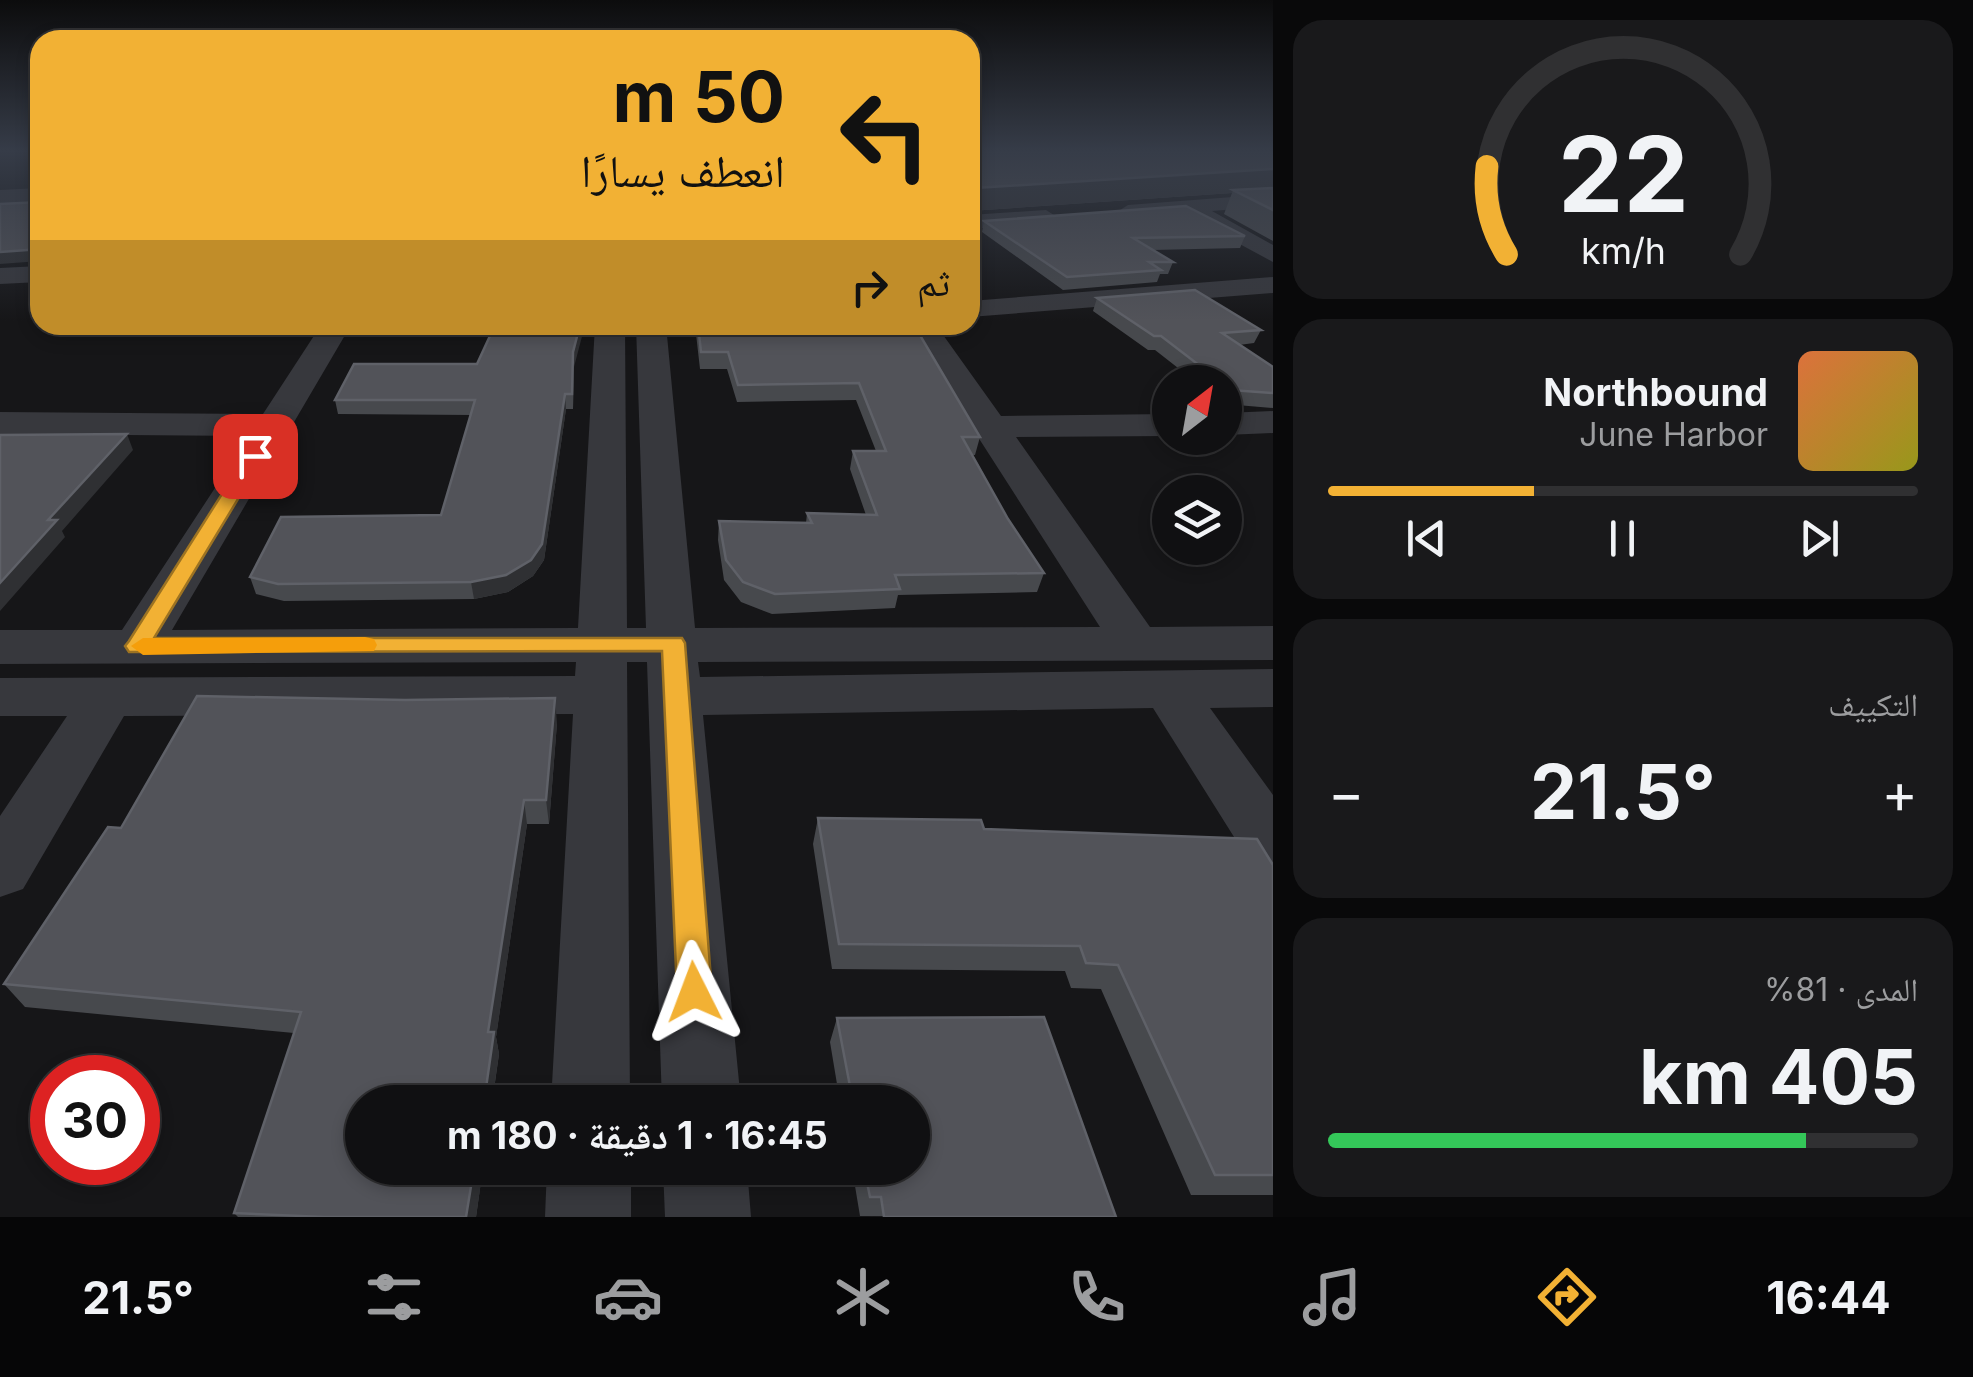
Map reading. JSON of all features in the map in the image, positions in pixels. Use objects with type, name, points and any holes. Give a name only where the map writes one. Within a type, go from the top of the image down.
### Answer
[{"type":"street","points":[[1098,214],[1190,208],[1273,255]]},
{"type":"street","points":[[980,221],[1062,216]]},
{"type":"street","points":[[0,276],[30,274]]},
{"type":"street","points":[[980,308],[1273,286]]},
{"type":"street","points":[[137,646],[330,335]]},
{"type":"street","points":[[631,335],[674,643],[700,1085]]},
{"type":"street","points":[[591,1085],[602,669],[631,335]]},
{"type":"street","points":[[928,335],[1273,844]]},
{"type":"street","points":[[1242,423],[1273,422]]},
{"type":"street","points":[[0,423],[274,424]]},
{"type":"street","points":[[990,427],[1152,425]]},
{"type":"street","points":[[0,697],[108,697],[602,669],[674,643],[1152,666],[1273,688]]},
{"type":"street","points":[[677,696],[1152,666],[1273,644]]},
{"type":"street","points":[[0,647],[137,646],[602,669]]},
{"type":"street","points":[[0,870],[108,697]]},
{"type":"street","points":[[588,1217],[589,1185]]},
{"type":"street","points":[[706,1185],[708,1217]]},
{"type":"building","points":[[0,208],[30,208],[30,250],[0,252]]},
{"type":"building","points":[[1190,208],[1245,236],[1133,238],[1173,262],[1149,262],[1161,270],[1067,277],[984,221]]},
{"type":"building","points":[[1195,290],[1261,330],[1222,333],[1273,367],[1273,393],[1242,391],[1242,365],[1199,365],[1161,336],[1154,336],[1097,298]]},
{"type":"building","points":[[490,335],[577,335],[572,394],[565,394],[542,544],[531,560],[506,575],[471,582],[278,584],[250,577],[281,517],[441,515],[475,400],[335,400],[354,364],[477,364]]},
{"type":"building","points":[[699,335],[920,335],[980,437],[962,437],[1044,573],[895,575],[900,589],[775,594],[743,582],[726,560],[719,521],[812,523],[807,513],[877,515],[853,451],[886,451],[859,383],[738,385],[728,352],[701,352]]},
{"type":"building","points":[[127,434],[48,520],[57,520],[0,583],[0,435]]},
{"type":"building","points":[[197,696],[555,698],[546,800],[524,800],[488,1032],[494,1032],[486,1085],[345,1085],[345,1185],[471,1185],[466,1217],[234,1213],[301,1012],[4,984],[108,827],[121,828]]},
{"type":"building","points":[[818,818],[981,820],[984,829],[1257,839],[1273,865],[1273,1175],[1215,1175],[1118,965],[1086,963],[1080,946],[839,944]]},
{"type":"building","points":[[1044,1017],[1116,1217],[884,1217],[881,1197],[870,1197],[868,1185],[930,1185],[930,1085],[850,1085],[837,1018]]},
{"type":"slow traffic","points":[[143,646],[365,645]]},
{"type":"route","points":[[255,456],[137,646],[674,643],[694,992]]}]
